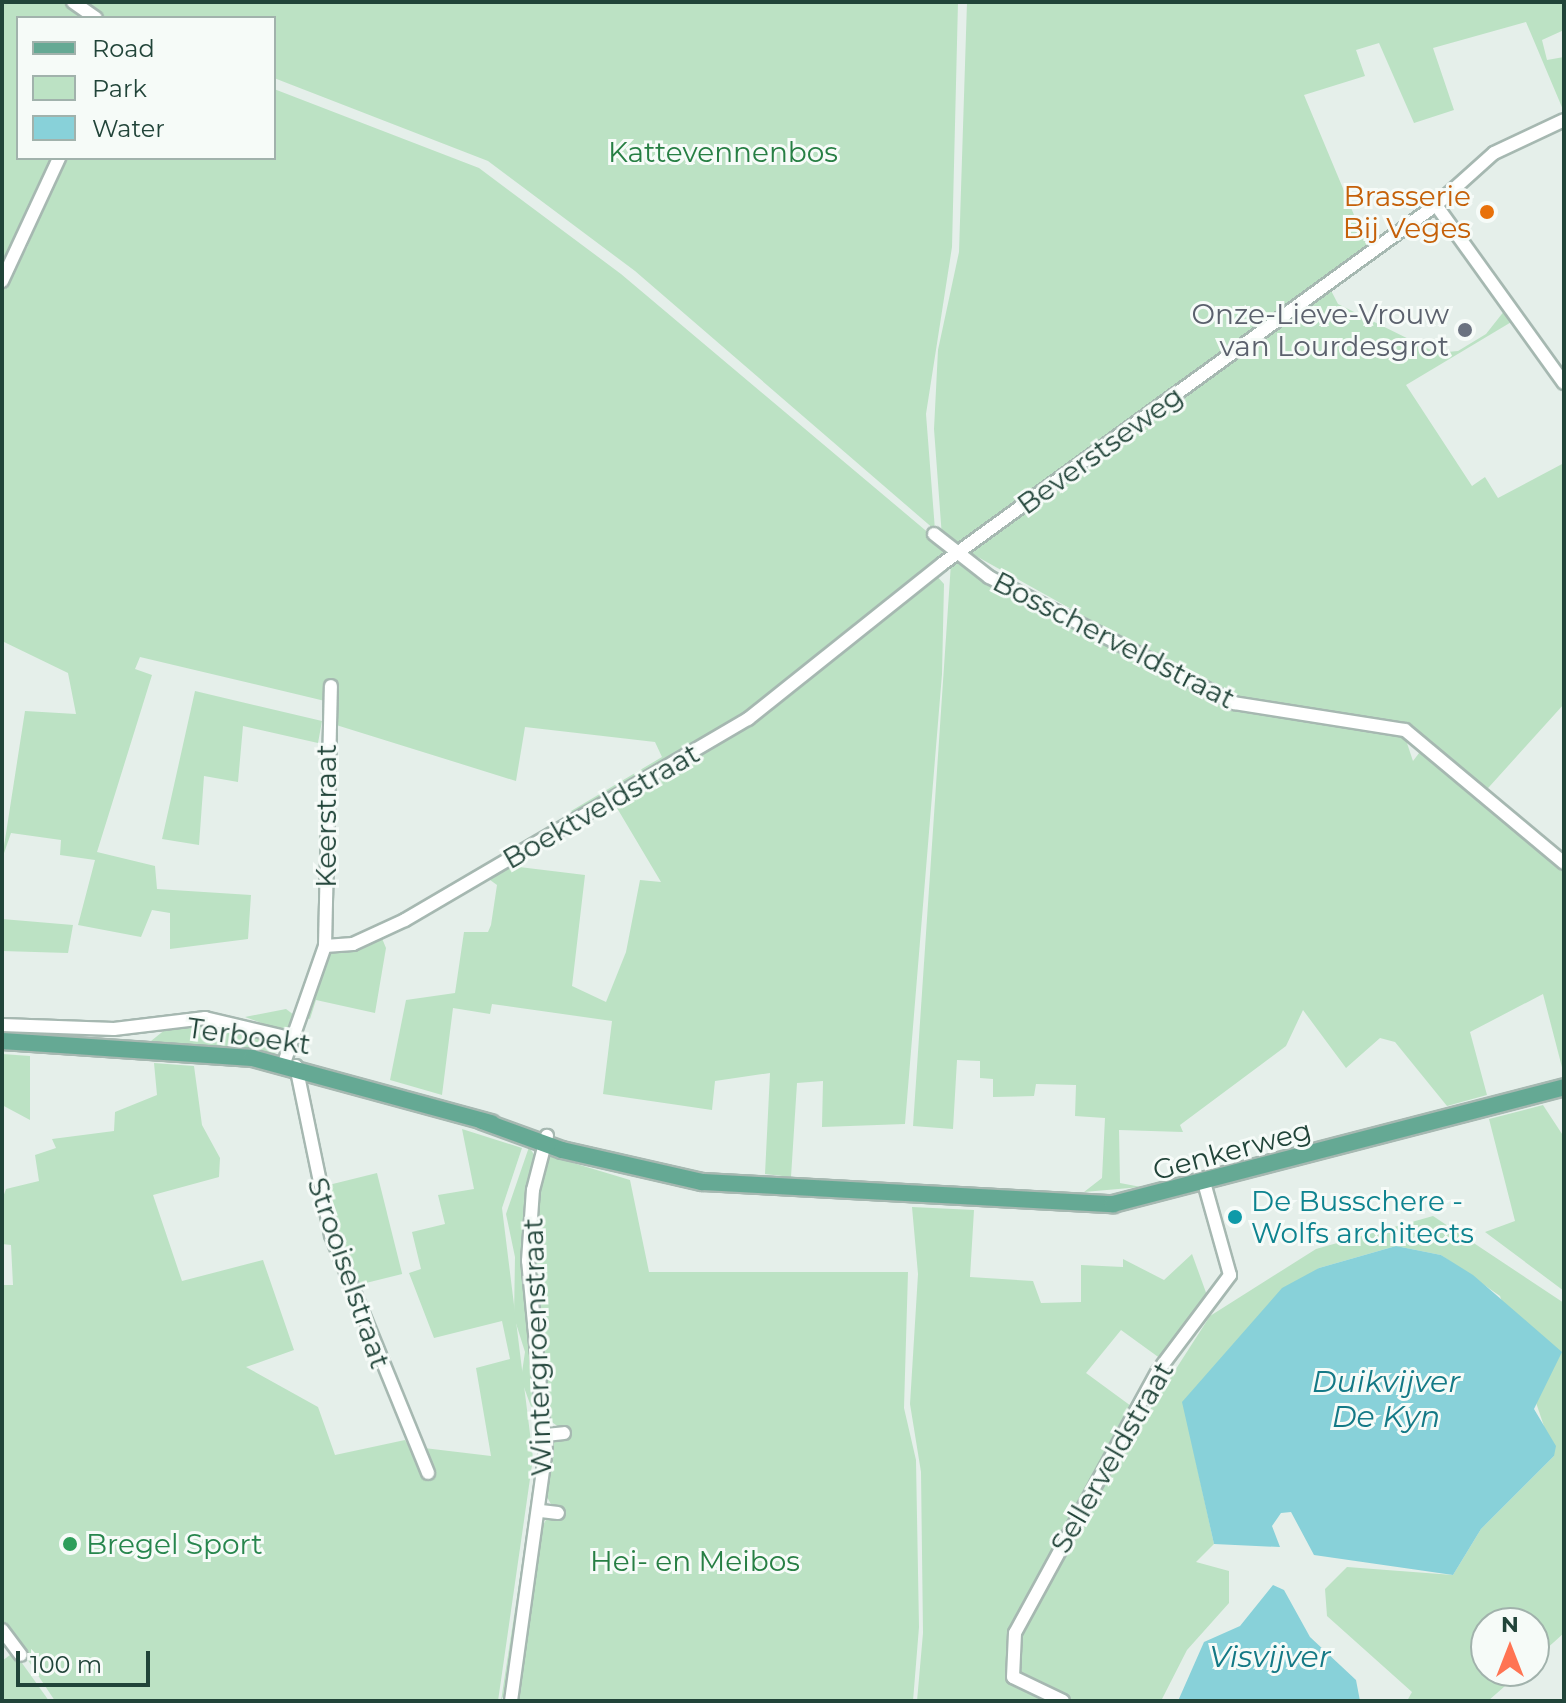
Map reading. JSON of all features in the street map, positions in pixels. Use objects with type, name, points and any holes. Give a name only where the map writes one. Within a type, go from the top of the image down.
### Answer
[{"type":"main road","name":"Terboekt","points":[[2,1041],[290,1064],[621,1163],[702,1182],[905,1195]]},
{"type":"main road","name":"Genkerweg","points":[[905,1195],[1113,1204],[1207,1190],[1564,1087]]},
{"type":"street","points":[[73,2],[93,16]]},
{"type":"street","name":"Beverstseweg","points":[[957,553],[1436,205],[1494,153],[1564,120]]},
{"type":"street","points":[[2,281],[58,160]]},
{"type":"street","points":[[1436,205],[1564,383]]},
{"type":"street","name":"Bosscherveldstraat","points":[[934,534],[957,553],[1234,703],[1405,730],[1564,863]]},
{"type":"street","name":"Boektveldstraat","points":[[325,946],[353,944],[405,920],[704,747],[810,674],[957,553]]},
{"type":"street","name":"Keerstraat","points":[[325,946],[331,686]]},
{"type":"street","points":[[290,1064],[289,1038],[325,946]]},
{"type":"street","name":"Terboekt","points":[[2,1025],[135,1028],[205,1018],[289,1038]]},
{"type":"street","name":"Strooiselstraat","points":[[290,1064],[331,1235],[428,1473]]},
{"type":"street","name":"Wintergroenstraat","points":[[511,1701],[541,1511],[546,1435],[528,1261],[546,1141]]},
{"type":"street","name":"Sellerveldstraat","points":[[1063,1701],[1013,1677],[1015,1633],[1158,1371],[1230,1275],[1207,1190]]},
{"type":"street","points":[[546,1435],[564,1433]]},
{"type":"street","points":[[541,1511],[558,1513]]},
{"type":"street","points":[[2,1630],[21,1655]]},
{"type":"green space","points":[[2,2],[67,2],[86,16],[16,16],[16,160],[51,160],[2,268]]},
{"type":"green space","name":"Kattevennenbos","points":[[81,2],[958,2],[952,247],[926,414],[935,530],[635,271],[488,161],[276,79],[276,16],[101,16]]},
{"type":"green space","points":[[967,2],[1564,2],[1564,30],[1542,40],[1547,60],[1564,57],[1564,112],[1526,22],[1433,48],[1454,110],[1414,123],[1379,43],[1356,50],[1365,76],[1304,95],[1367,246],[1324,277],[1338,304],[1437,353],[1458,351],[1486,334],[1505,310],[1513,321],[1406,385],[1472,486],[1485,477],[1498,498],[1564,463],[1564,704],[1480,797],[1564,873],[1564,1075],[1543,994],[1470,1032],[1487,1095],[1447,1106],[1395,1042],[1380,1038],[1346,1068],[1303,1010],[1286,1046],[1180,1125],[1183,1132],[1119,1130],[1120,1183],[1141,1187],[1084,1192],[1102,1178],[1105,1118],[1075,1116],[1076,1085],[1036,1084],[1034,1096],[993,1097],[993,1079],[980,1078],[980,1061],[957,1060],[953,1129],[913,1126],[951,563],[959,561],[1228,706],[1404,734],[1413,761],[1429,740],[1394,721],[1236,701],[942,537],[934,429],[938,350],[959,252]]},
{"type":"green space","points":[[276,90],[479,168],[621,274],[950,551],[750,713],[575,815],[571,811],[662,757],[655,742],[525,727],[516,781],[333,724],[325,701],[140,657],[135,669],[152,675],[97,852],[155,866],[157,889],[251,895],[248,939],[170,949],[170,913],[152,910],[141,937],[78,925],[95,860],[60,855],[61,840],[11,833],[2,859],[25,711],[76,714],[68,673],[2,641],[2,287],[27,248],[62,160],[276,160]]},
{"type":"green space","points":[[935,574],[944,584],[942,674],[905,1124],[822,1127],[823,1081],[797,1083],[791,1177],[765,1174],[770,1073],[715,1081],[712,1110],[603,1094],[612,1021],[492,1004],[490,1014],[453,1008],[442,1095],[390,1080],[406,1000],[455,993],[464,932],[488,932],[491,925],[497,885],[486,877],[535,847],[511,866],[585,875],[572,986],[606,1002],[626,952],[640,880],[661,882],[614,803],[799,687]]},
{"type":"green space","points":[[195,691],[322,721],[318,743],[243,726],[238,782],[204,776],[199,845],[162,839]]},
{"type":"green space","points":[[2,919],[73,925],[68,953],[2,951]]},
{"type":"green space","points":[[381,936],[386,948],[375,1013],[316,1000],[310,1019],[303,1017],[329,952]]},
{"type":"green space","points":[[286,1009],[294,1015],[288,1033],[245,1017]]},
{"type":"green space","points":[[202,1020],[284,1042],[284,1047],[272,1056],[146,1045],[166,1029]]},
{"type":"green space","points":[[2,1054],[30,1056],[30,1120],[2,1105]]},
{"type":"green space","points":[[154,1063],[194,1066],[202,1125],[220,1158],[219,1177],[153,1195],[182,1281],[263,1260],[294,1350],[246,1367],[318,1407],[335,1455],[405,1440],[426,1478],[434,1475],[424,1448],[491,1456],[476,1368],[510,1359],[502,1321],[434,1338],[409,1273],[421,1269],[412,1232],[445,1224],[438,1195],[474,1189],[462,1129],[522,1148],[502,1208],[533,1458],[498,1701],[55,1701],[2,1621],[2,1285],[13,1285],[11,1245],[2,1244],[2,1200],[6,1189],[39,1181],[35,1155],[56,1148],[52,1139],[114,1131],[115,1112],[157,1095]]},
{"type":"green space","points":[[1543,1105],[1564,1137],[1564,1291],[1485,1232],[1515,1221],[1489,1119]]},
{"type":"green space","points":[[529,1147],[537,1159],[524,1264],[542,1455],[515,1671],[501,1701],[537,1466],[538,1426],[521,1379],[525,1352],[514,1317],[515,1257],[506,1214]]},
{"type":"green space","name":"Hei- en Meibos","points":[[550,1156],[630,1180],[649,1272],[908,1272],[904,1408],[916,1460],[919,1627],[913,1701],[514,1701],[543,1525],[553,1508],[546,1495],[551,1446],[563,1430],[549,1420],[533,1268],[534,1205]]},
{"type":"green space","points":[[377,1173],[402,1274],[349,1287],[324,1186]]},
{"type":"green space","points":[[912,1207],[974,1210],[970,1277],[1033,1281],[1041,1303],[1081,1302],[1081,1265],[1123,1267],[1123,1259],[1164,1280],[1192,1254],[1208,1298],[1161,1359],[1121,1330],[1086,1373],[1131,1406],[1008,1642],[1015,1687],[1054,1701],[917,1701],[923,1633],[921,1472],[910,1404],[918,1274]]},
{"type":"green space","points":[[1433,1216],[1564,1303],[1564,1633],[1550,1646],[1550,1607],[1470,1607],[1470,1687],[1504,1687],[1488,1701],[1407,1701],[1412,1692],[1327,1616],[1325,1589],[1347,1567],[1453,1575],[1481,1529],[1554,1456],[1500,1296],[1441,1255],[1396,1246],[1319,1268],[1183,1402],[1214,1544],[1196,1562],[1229,1571],[1229,1603],[1187,1650],[1161,1701],[1075,1701],[1020,1675],[1021,1632],[1089,1504],[1210,1316],[1316,1249]]},
{"type":"green space","points":[[14,1652],[49,1701],[2,1701],[2,1661]]},
{"type":"water","name":"Duikvijver De Kyn","points":[[1396,1246],[1441,1255],[1473,1275],[1562,1352],[1534,1409],[1556,1446],[1554,1456],[1481,1529],[1453,1575],[1314,1555],[1291,1512],[1281,1513],[1272,1526],[1280,1547],[1214,1544],[1182,1402],[1282,1288],[1319,1268]]},
{"type":"water","name":"Visvijver","points":[[1273,1585],[1284,1590],[1310,1637],[1356,1680],[1360,1701],[1178,1701],[1204,1642],[1240,1626]]},
{"type":"place","name":"Brasserie Bij Veges","points":[[1487,212]]},
{"type":"place","name":"Onze-Lieve-Vrouw van Lourdesgrot","points":[[1465,330]]},
{"type":"place","name":"De Busschere - Wolfs architects","points":[[1235,1217]]},
{"type":"place","name":"Bregel Sport","points":[[70,1544]]}]
